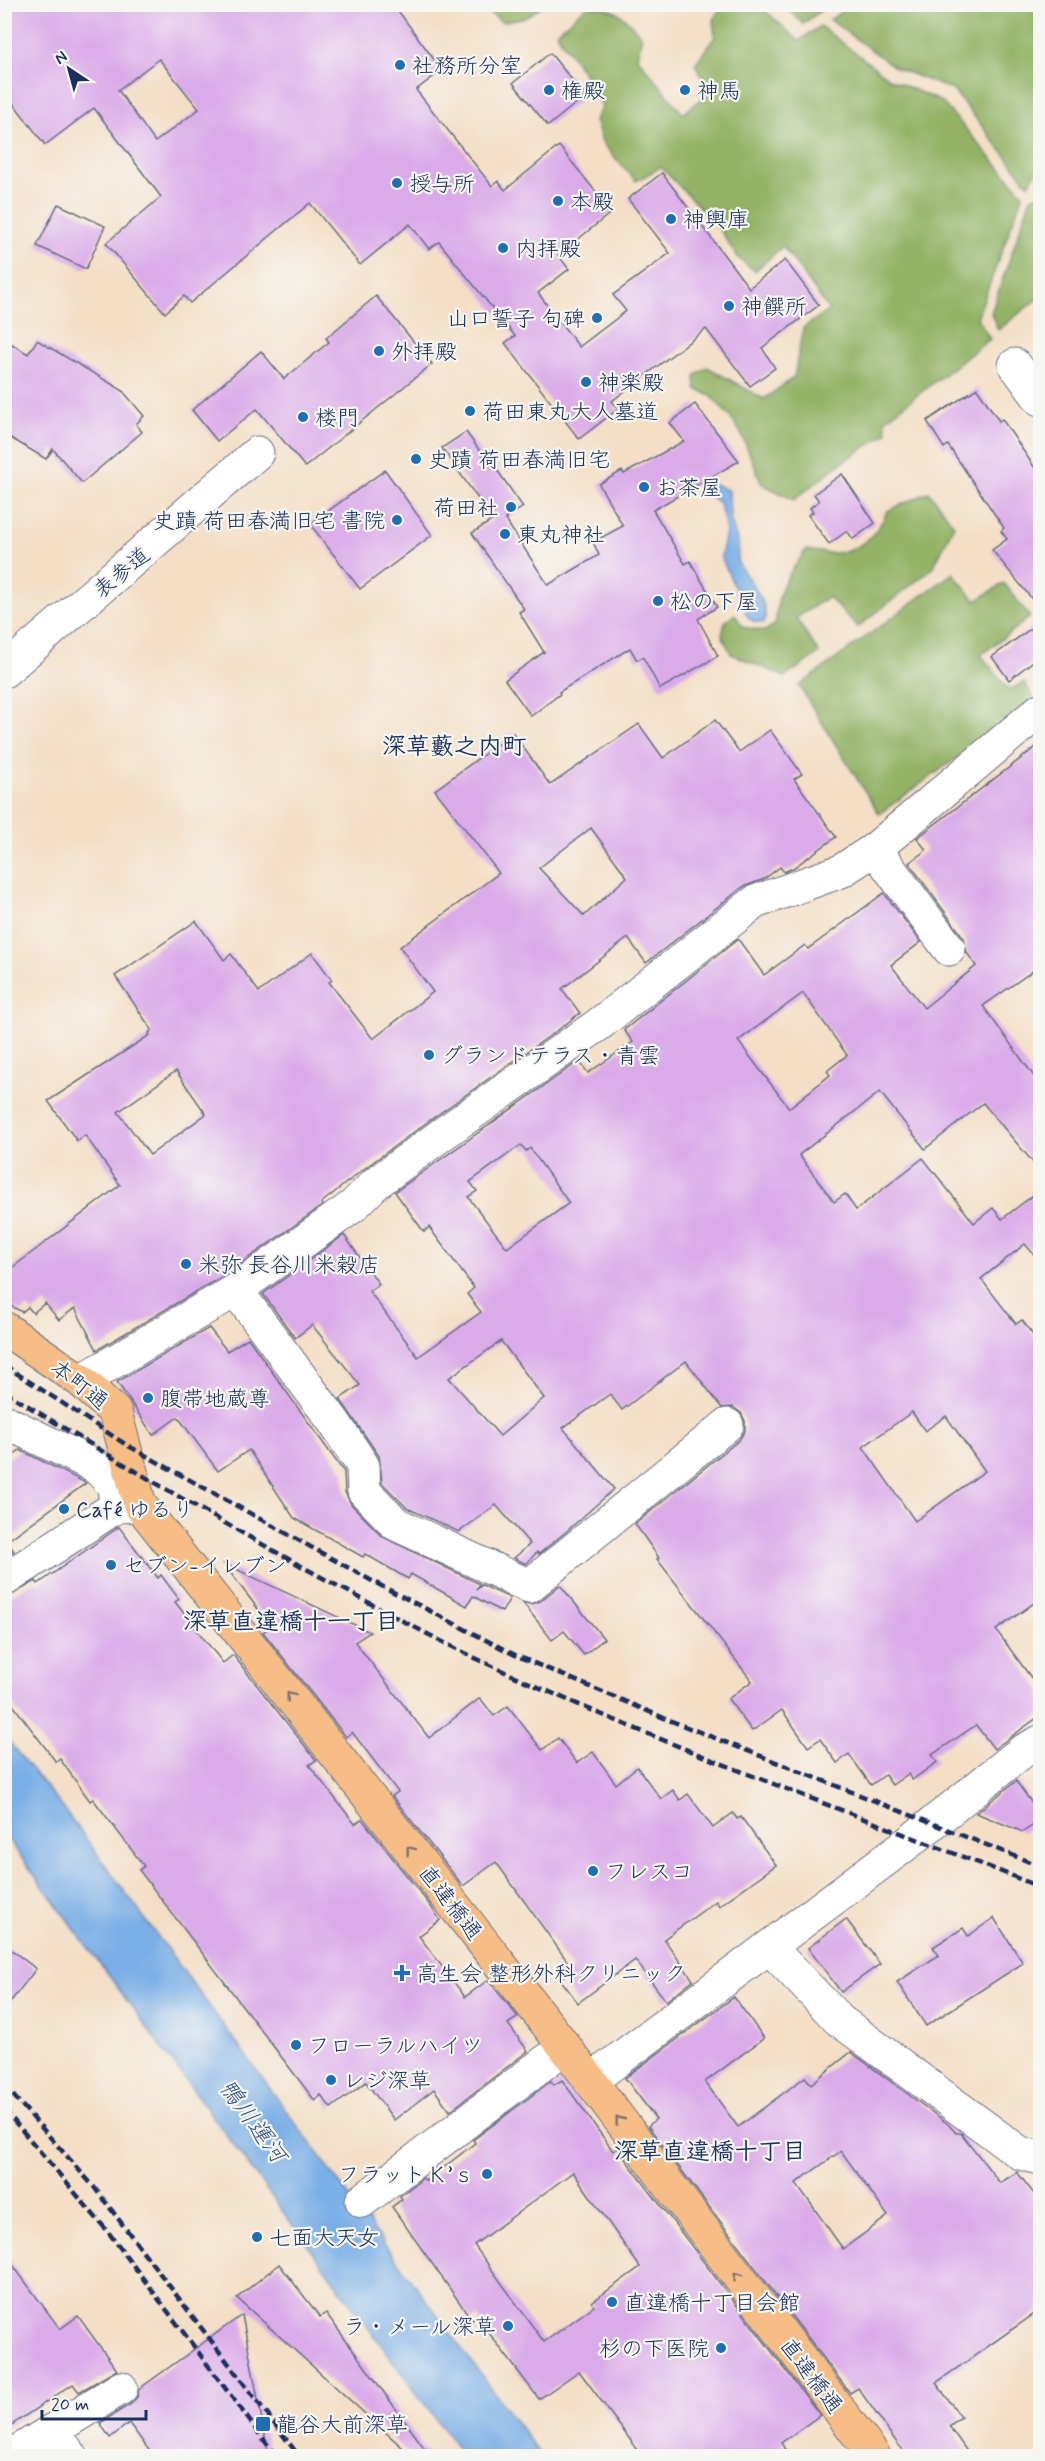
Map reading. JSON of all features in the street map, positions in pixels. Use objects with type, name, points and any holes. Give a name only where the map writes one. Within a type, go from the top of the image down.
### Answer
[{"type":"main road","name":"本町通","points":[[4,1328],[81,1381],[116,1412],[129,1458]]},
{"type":"main road","name":"直違橋通","points":[[129,1458],[129,1505],[565,2048],[874,2457]]},
{"type":"street","points":[[1015,365],[1041,399]]},
{"type":"street","name":"表参道","points":[[4,670],[165,535],[246,462]]},
{"type":"street","points":[[81,1381],[236,1290],[353,1206],[376,1183],[441,1135],[598,1025],[755,902],[841,871],[875,849],[1041,710]]},
{"type":"street","points":[[875,849],[949,949]]},
{"type":"street","points":[[236,1290],[334,1422],[363,1466],[364,1491],[396,1524],[530,1586],[727,1425]]},
{"type":"street","points":[[4,1421],[95,1466],[129,1505],[4,1580]]},
{"type":"street","points":[[590,2081],[913,1839],[1023,1751],[1041,1742]]},
{"type":"street","points":[[769,1947],[839,2020],[1020,2153],[1041,2158]]},
{"type":"street","points":[[362,2201],[565,2048]]},
{"type":"street","points":[[11,2457],[121,2388]]},
{"type":"street","points":[[52,2431],[71,2457]]},
{"type":"green space","points":[[851,4],[1040,5],[1040,164],[1029,185],[953,90],[896,68],[830,20]]},
{"type":"green space","points":[[479,5],[543,5],[527,17],[502,22]]},
{"type":"green space","points":[[722,5],[759,5],[799,41],[820,26],[890,79],[942,102],[1023,194],[977,318],[990,339],[885,420],[887,433],[838,465],[794,500],[762,484],[740,431],[711,396],[696,389],[695,376],[707,367],[764,399],[794,377],[803,328],[829,310],[783,246],[755,271],[738,258],[718,227],[661,167],[636,181],[603,144],[595,120],[602,107],[595,90],[556,33],[586,7],[605,8],[618,13],[642,37],[637,57],[683,114],[709,92],[695,64],[715,37],[713,21]]},
{"type":"green space","points":[[784,5],[828,5],[803,24]]},
{"type":"green space","points":[[1040,194],[1040,297],[998,330],[991,313],[1031,197]]},
{"type":"green space","points":[[929,492],[954,525],[933,568],[858,627],[828,597],[796,618],[819,653],[785,677],[731,654],[722,635],[725,622],[735,614],[743,627],[765,631],[776,623],[780,592],[806,550],[834,553],[851,550],[867,540],[884,519],[887,511]]},
{"type":"green space","points":[[953,573],[976,601],[1004,583],[1030,617],[981,655],[1009,690],[1024,682],[1034,698],[994,731],[879,814],[799,686]]},
{"type":"water","points":[[704,485],[717,485],[729,491],[730,518],[739,546],[737,561],[761,599],[765,615],[764,623],[753,621],[748,617],[721,557],[726,532],[720,504],[702,489]]},
{"type":"water","name":"鴨川運河","points":[[5,1737],[64,1809],[541,2456],[463,2456],[5,1835]]},
{"type":"building","points":[[4,4],[393,4],[442,70],[416,90],[492,186],[498,181],[505,190],[559,146],[612,212],[558,255],[569,269],[538,293],[579,347],[626,311],[613,295],[670,253],[628,199],[662,173],[749,288],[785,260],[819,305],[762,348],[775,368],[750,386],[706,329],[612,401],[618,409],[579,439],[505,343],[515,336],[439,242],[429,249],[410,224],[360,265],[310,203],[190,303],[184,296],[165,313],[106,243],[161,197],[94,108],[45,145],[4,91]],"holes":[[[159,59],[199,109],[155,142],[118,90]]]},
{"type":"building","name":"権殿","points":[[550,53],[585,96],[548,126],[513,83]]},
{"type":"building","points":[[58,204],[105,226],[86,269],[37,246]]},
{"type":"building","points":[[376,296],[432,364],[305,467],[257,409],[217,441],[192,410],[261,351],[284,379],[329,342],[326,338]]},
{"type":"building","points":[[4,339],[28,354],[37,340],[122,390],[144,416],[136,424],[142,432],[82,483],[53,449],[46,459],[4,434]]},
{"type":"building","points":[[977,388],[999,421],[1002,419],[1041,477],[1041,610],[992,550],[1007,539],[1001,531],[1004,528],[948,445],[944,448],[927,421]]},
{"type":"building","points":[[695,404],[739,461],[653,510],[685,564],[690,561],[717,607],[698,619],[718,656],[660,689],[643,657],[637,660],[630,648],[559,692],[560,694],[531,716],[505,680],[544,652],[519,612],[524,609],[472,533],[493,520],[442,448],[466,432],[493,469],[495,467],[523,507],[505,519],[548,585],[599,555],[593,542],[623,526],[599,484],[622,471],[624,474],[684,441],[670,423]]},
{"type":"building","points":[[385,470],[432,535],[360,589],[310,524]]},
{"type":"building","points":[[842,474],[875,523],[853,539],[847,531],[829,544],[808,515],[813,512],[810,508],[819,501],[814,494]]},
{"type":"building","points":[[1041,621],[1041,655],[1009,680],[992,657]]},
{"type":"building","points":[[715,720],[739,752],[770,730],[802,774],[794,779],[836,837],[793,868],[784,872],[780,867],[764,879],[743,887],[646,963],[628,938],[562,989],[580,1013],[430,1120],[365,1168],[321,1203],[323,1205],[226,1274],[97,1350],[75,1308],[59,1320],[45,1303],[33,1313],[28,1307],[22,1312],[4,1302],[4,1274],[120,1185],[85,1135],[77,1141],[48,1101],[150,1035],[152,1030],[115,976],[196,921],[224,960],[231,954],[259,992],[312,953],[332,980],[329,982],[373,1039],[433,992],[400,947],[499,873],[435,790],[513,733],[550,785],[639,724],[663,758]],"holes":[[[591,828],[627,877],[584,916],[539,868]],[[176,1071],[206,1114],[150,1155],[118,1112]]]},
{"type":"building","points":[[1041,743],[1041,965],[983,1006],[1041,1086],[1041,1172],[983,1103],[925,1149],[880,1092],[799,1155],[834,1202],[845,1194],[856,1210],[923,1158],[974,1223],[993,1208],[1002,1219],[1041,1189],[1041,1263],[1025,1244],[981,1279],[1016,1324],[1022,1320],[1041,1346],[1041,1598],[996,1630],[1041,1691],[1041,1715],[994,1749],[976,1725],[932,1755],[937,1762],[912,1780],[908,1774],[892,1785],[885,1775],[871,1785],[849,1754],[837,1763],[820,1739],[808,1747],[782,1710],[752,1731],[728,1699],[752,1681],[657,1559],[659,1558],[635,1524],[739,1440],[745,1431],[745,1421],[741,1413],[733,1407],[722,1408],[686,1361],[622,1410],[610,1394],[563,1428],[614,1489],[539,1554],[537,1552],[526,1564],[514,1558],[530,1544],[496,1505],[459,1532],[407,1508],[382,1483],[379,1456],[340,1399],[360,1385],[312,1325],[295,1338],[263,1294],[344,1235],[379,1284],[369,1291],[418,1357],[481,1312],[467,1294],[474,1288],[429,1227],[424,1232],[395,1192],[579,1061],[588,1073],[633,1042],[624,1030],[738,939],[764,975],[805,945],[808,949],[884,893],[921,942],[891,965],[924,1008],[976,966],[967,953],[964,938],[909,863],[926,850],[917,838]],"holes":[[[803,993],[847,1055],[827,1071],[830,1075],[789,1108],[738,1041]],[[521,1145],[526,1151],[530,1148],[569,1203],[507,1248],[468,1197],[477,1191],[470,1182]],[[501,1341],[544,1398],[500,1436],[449,1378]],[[912,1412],[925,1431],[946,1416],[985,1471],[915,1521],[863,1447]]]},
{"type":"building","points":[[209,1328],[227,1351],[248,1338],[344,1472],[345,1492],[351,1504],[383,1537],[480,1584],[476,1590],[482,1585],[510,1598],[502,1612],[473,1596],[467,1606],[411,1574],[408,1579],[365,1554],[363,1557],[294,1518],[249,1450],[218,1471],[178,1417],[153,1435],[117,1382]]},
{"type":"building","points":[[20,1450],[86,1483],[7,1541],[14,1551],[4,1557],[4,1462]]},
{"type":"building","points":[[119,1527],[158,1578],[161,1575],[179,1599],[175,1602],[223,1663],[233,1655],[316,1760],[309,1765],[355,1824],[362,1819],[432,1908],[440,1920],[419,1936],[465,1997],[488,1980],[518,2017],[508,2024],[528,2051],[450,2111],[434,2089],[394,2120],[366,2082],[331,2108],[321,2095],[315,2101],[139,1870],[144,1866],[93,1799],[90,1801],[60,1759],[56,1762],[4,1693],[4,1599],[36,1581],[38,1584]]},
{"type":"building","points":[[223,1563],[370,1632],[355,1642],[429,1738],[480,1698],[494,1716],[508,1706],[542,1750],[558,1738],[577,1763],[593,1752],[616,1784],[637,1767],[661,1799],[673,1790],[680,1800],[688,1794],[713,1828],[733,1813],[737,1819],[741,1817],[776,1865],[719,1906],[716,1901],[664,1939],[693,1980],[666,2001],[635,1960],[578,2003],[560,1979],[573,1969],[496,1862],[463,1886],[392,1796],[398,1792],[352,1732],[346,1737],[263,1632],[271,1626]]},
{"type":"building","points":[[560,1585],[604,1639],[584,1655],[564,1631],[552,1640],[523,1603],[532,1604],[540,1601]]},
{"type":"building","points":[[1016,1781],[1041,1816],[1041,1820],[1023,1832],[976,1813]]},
{"type":"building","points":[[994,1918],[1023,1963],[926,2026],[897,1982],[939,1955],[933,1947],[963,1928],[968,1936]]},
{"type":"building","points":[[846,1919],[880,1964],[841,1992],[808,1948]]},
{"type":"building","points":[[4,1944],[36,1969],[4,2010]]},
{"type":"building","points":[[734,1997],[764,2038],[705,2082],[738,2127],[805,2077],[811,2084],[851,2052],[948,2124],[956,2133],[961,2133],[1000,2183],[1017,2172],[1041,2203],[1041,2309],[936,2383],[961,2417],[949,2426],[971,2457],[907,2457],[858,2388],[850,2393],[648,2126],[656,2119],[625,2078]],"holes":[[[841,2151],[888,2216],[843,2249],[796,2183]]]},
{"type":"building","points":[[562,2080],[613,2151],[617,2148],[820,2415],[781,2443],[790,2457],[643,2457],[579,2371],[539,2399],[477,2317],[472,2320],[392,2207],[402,2199],[400,2196],[423,2178],[426,2181],[475,2143],[473,2140],[551,2081],[554,2085]],"holes":[[[573,2172],[640,2267],[592,2302],[594,2306],[544,2342],[474,2245]]]},
{"type":"building","points":[[4,2253],[60,2329],[78,2316],[117,2370],[79,2392],[73,2384],[4,2430]]},
{"type":"building","points":[[279,2264],[320,2317],[326,2313],[428,2453],[424,2457],[413,2457],[237,2298]]},
{"type":"building","points":[[242,2315],[269,2457],[154,2457],[129,2423],[110,2438],[100,2423],[131,2404],[137,2397],[139,2389]]},
{"type":"railway","points":[[4,1365],[125,1444],[374,1582],[515,1655],[664,1718],[1040,1866]]},
{"type":"railway","points":[[4,1391],[251,1538],[469,1655],[624,1724],[1040,1887]]},
{"type":"railway","points":[[4,2085],[94,2187],[299,2456]]},
{"type":"railway","points":[[4,2109],[109,2233],[276,2456]]},
{"type":"place","name":"社務所分室","points":[[400,65]]},
{"type":"place","name":"権殿","points":[[549,90]]},
{"type":"place","name":"神馬","points":[[685,90]]},
{"type":"place","name":"授与所","points":[[397,183]]},
{"type":"place","name":"本殿","points":[[558,201]]},
{"type":"place","name":"神輿庫","points":[[671,219]]},
{"type":"place","name":"内拝殿","points":[[503,248]]},
{"type":"place","name":"神饌所","points":[[729,306]]},
{"type":"place","name":"山口誓子 句碑","points":[[597,318]]},
{"type":"place","name":"外拝殿","points":[[379,351]]},
{"type":"place","name":"神楽殿","points":[[586,382]]},
{"type":"place","name":"荷田東丸大人墓道","points":[[470,411]]},
{"type":"place","name":"楼門","points":[[303,417]]},
{"type":"place","name":"史蹟 荷田春満旧宅","points":[[416,459]]},
{"type":"place","name":"お茶屋","points":[[644,487]]},
{"type":"place","name":"荷田社","points":[[511,507]]},
{"type":"place","name":"史蹟 荷田春満旧宅 書院","points":[[397,520]]},
{"type":"place","name":"東丸神社","points":[[505,534]]},
{"type":"place","name":"松の下屋","points":[[658,601]]},
{"type":"place","name":"グランドテラス・青雲","points":[[429,1055]]},
{"type":"place","name":"米弥 長谷川米穀店","points":[[186,1264]]},
{"type":"place","name":"腹帯地蔵尊","points":[[148,1398]]},
{"type":"place","name":"Café ゆるり","points":[[64,1509]]},
{"type":"place","name":"セブン-イレブン","points":[[111,1565]]},
{"type":"place","name":"フレスコ","points":[[593,1871]]},
{"type":"place","name":"高生会 整形外科クリニック","points":[[402,1973]]},
{"type":"place","name":"フローラルハイツ","points":[[296,2045]]},
{"type":"place","name":"レジ深草","points":[[331,2080]]},
{"type":"place","name":"フラットＫ’ｓ","points":[[487,2174]]},
{"type":"place","name":"七面大天女","points":[[257,2237]]},
{"type":"place","name":"直違橋十丁目会館","points":[[612,2302]]},
{"type":"place","name":"ラ・メール深草","points":[[508,2326]]},
{"type":"place","name":"杉の下医院","points":[[721,2348]]},
{"type":"place","name":"龍谷大前深草","points":[[263,2424]]},
{"type":"district","name":"深草藪之内町","points":[[454,746]]},
{"type":"district","name":"深草直違橋十一丁目","points":[[291,1621]]},
{"type":"district","name":"深草直違橋十丁目","points":[[710,2151]]}]
